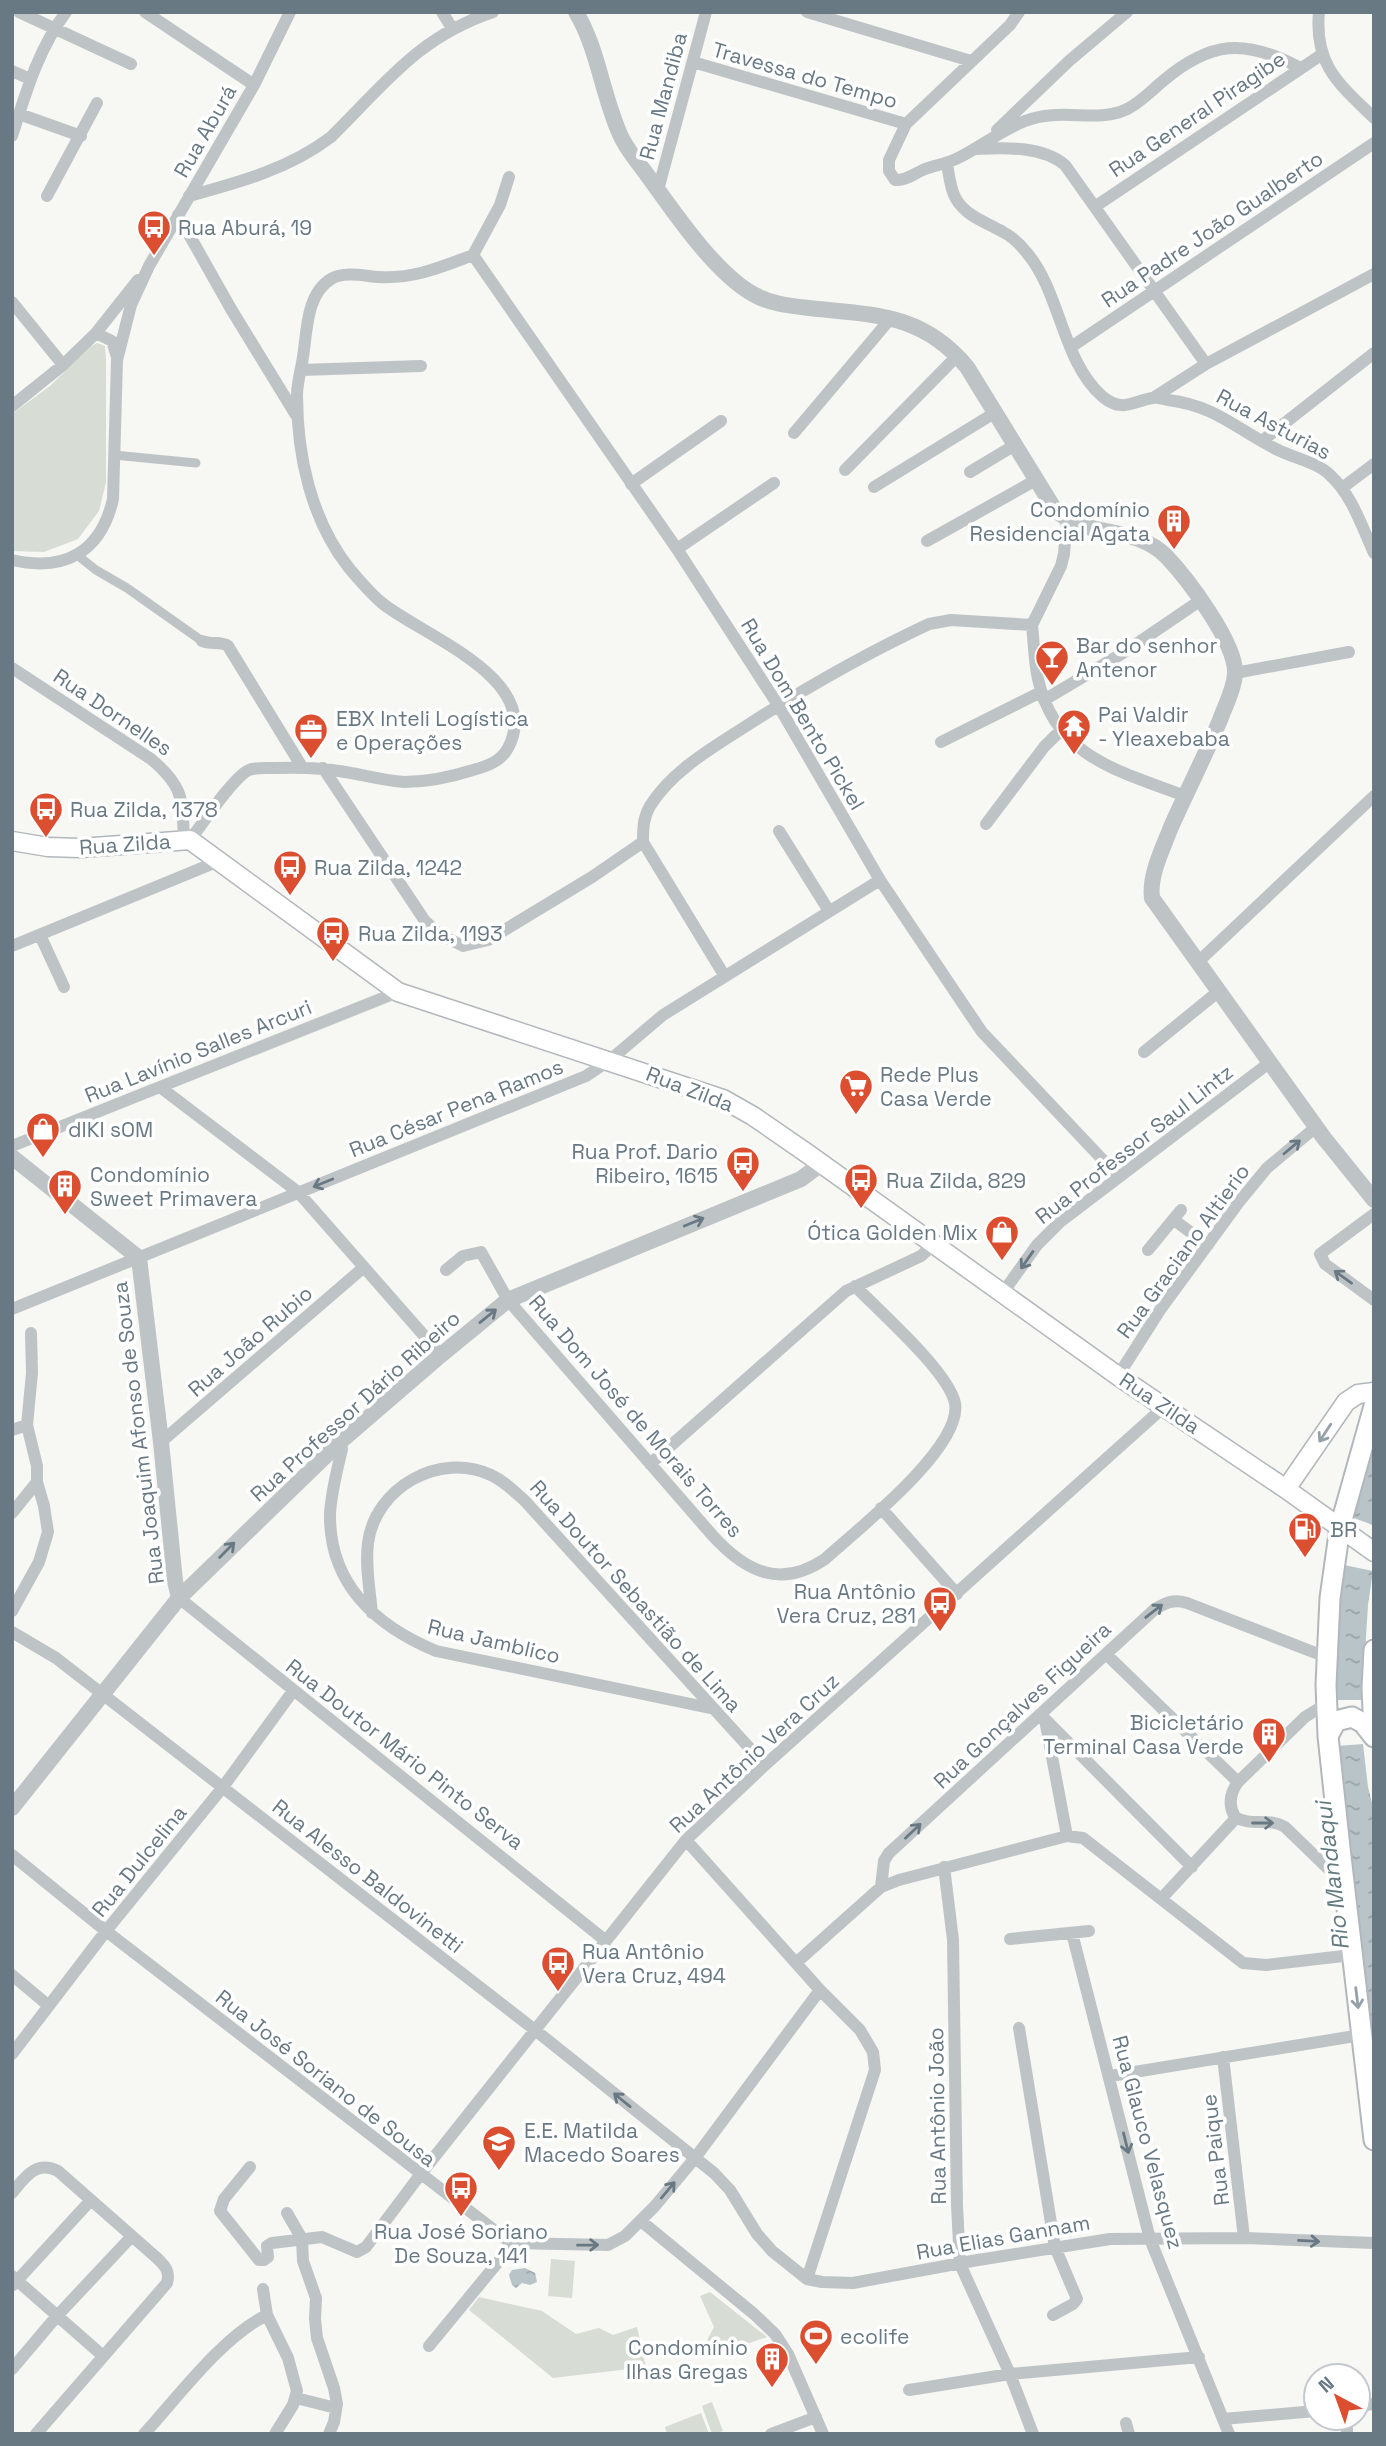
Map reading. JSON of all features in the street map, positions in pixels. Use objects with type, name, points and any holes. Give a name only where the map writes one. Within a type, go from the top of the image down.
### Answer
[{"type":"main road","name":"Rua Zilda","points":[[12,841],[44,847],[80,848],[187,840],[398,992],[723,1099],[753,1116],[1118,1376],[1374,1552]]},
{"type":"main road","points":[[1286,1489],[1346,1402],[1358,1394],[1374,1392]]},
{"type":"main road","points":[[1374,1406],[1340,1527],[1330,1598],[1326,1657],[1326,1704],[1374,2140]]},
{"type":"main road","points":[[1371,1731],[1374,1650]]},
{"type":"main road","points":[[1330,1731],[1336,1721],[1346,1717],[1355,1718],[1371,1731]]},
{"type":"street","points":[[19,12],[131,64]]},
{"type":"street","points":[[12,136],[30,79],[55,27],[66,12]]},
{"type":"street","points":[[145,12],[254,85]]},
{"type":"street","name":"Rua Aburá","points":[[77,555],[94,541],[108,517],[113,499],[117,360],[131,305],[149,266],[254,85],[290,12]]},
{"type":"street","points":[[442,12],[452,28]]},
{"type":"street","points":[[189,196],[274,170],[314,150],[331,137],[417,52],[452,28],[493,12]]},
{"type":"street","points":[[576,12],[592,49],[620,135],[658,190],[730,277],[754,295],[795,307],[891,318],[931,333],[958,355],[982,387],[1055,510],[1067,520],[1090,529],[1146,541],[1165,555],[1201,600],[1227,642],[1233,656],[1235,673],[1224,710],[1168,836],[1151,890],[1156,906],[1316,1127],[1374,1200]]},
{"type":"street","name":"Rua Mandiba","points":[[658,190],[706,12]]},
{"type":"street","points":[[807,12],[971,61]]},
{"type":"street","points":[[1019,12],[1010,25],[906,124],[888,166],[891,175],[900,180],[947,163],[989,138],[1069,61],[1127,12]]},
{"type":"street","points":[[1319,12],[1318,41],[1321,55],[1343,88],[1374,118]]},
{"type":"street","points":[[989,138],[1043,114],[1106,114],[1126,110],[1184,63],[1217,49],[1234,48],[1261,52],[1279,57],[1300,68]]},
{"type":"street","name":"Rua General Piragibe","points":[[1096,206],[1321,55]]},
{"type":"street","name":"Travessa do Tempo","points":[[693,62],[906,124]]},
{"type":"street","points":[[12,71],[30,79]]},
{"type":"street","points":[[47,196],[97,103]]},
{"type":"street","points":[[19,114],[81,136]]},
{"type":"street","name":"Rua Padre João Gualberto","points":[[1071,346],[1156,292],[1374,143]]},
{"type":"street","points":[[973,149],[1003,148],[1055,157],[1065,165],[1206,364]]},
{"type":"street","name":"Rua Asturias","points":[[947,163],[954,193],[964,209],[979,221],[1005,232],[1030,256],[1041,274],[1083,371],[1093,386],[1115,404],[1126,406],[1153,398],[1206,364],[1374,274]]},
{"type":"street","points":[[187,840],[246,771],[323,768],[402,782],[459,775],[488,766],[501,758],[509,747],[515,730],[515,712],[496,684],[449,643],[384,605],[337,552],[315,508],[309,486],[296,392],[312,305],[315,296],[332,278],[344,274],[408,277],[424,274],[473,255],[500,205],[509,177]]},
{"type":"street","points":[[178,215],[298,419]]},
{"type":"street","name":"Rua Dom Bento Pickel","points":[[473,255],[677,549],[778,705],[880,880],[982,1032],[1119,1177]]},
{"type":"street","name":"Rua Aburá","points":[[17,402],[63,365],[96,333],[149,266]]},
{"type":"street","points":[[12,302],[63,365]]},
{"type":"street","points":[[794,433],[891,318]]},
{"type":"street","points":[[96,333],[112,341],[117,360]]},
{"type":"street","points":[[1262,441],[1374,353]]},
{"type":"street","points":[[845,470],[958,355]]},
{"type":"street","points":[[301,370],[421,366]]},
{"type":"street","name":"Rua Asturias","points":[[1153,398],[1198,405],[1215,412],[1262,441],[1326,471],[1342,488],[1374,553]]},
{"type":"street","points":[[874,487],[996,412]]},
{"type":"street","points":[[631,484],[720,421]]},
{"type":"street","points":[[970,472],[1015,444]]},
{"type":"street","points":[[113,456],[196,463]]},
{"type":"street","points":[[1342,488],[1374,464]]},
{"type":"street","points":[[927,541],[1036,480]]},
{"type":"street","points":[[677,549],[774,483]]},
{"type":"street","points":[[1067,520],[1061,566],[1032,625],[1037,674],[1043,696],[1059,731],[1088,755],[1108,766],[1185,796]]},
{"type":"street","points":[[12,560],[41,564],[77,555],[202,641],[228,646],[302,768]]},
{"type":"street","points":[[941,742],[1043,696],[1123,653],[1201,600]]},
{"type":"street","points":[[724,975],[643,842],[643,822],[664,787],[719,743],[778,705],[929,624],[951,620],[1032,625]]},
{"type":"street","points":[[1235,673],[1349,652]]},
{"type":"street","name":"Rua Dornelles","points":[[12,668],[151,759],[170,775],[182,801],[187,840]]},
{"type":"street","points":[[986,824],[1059,731]]},
{"type":"street","points":[[323,768],[425,921],[439,934],[463,946],[488,940],[592,877],[643,842]]},
{"type":"street","points":[[1198,962],[1374,796]]},
{"type":"street","points":[[779,831],[829,911]]},
{"type":"street","points":[[12,946],[219,861]]},
{"type":"street","name":"Rua César Pena Ramos","points":[[12,1309],[572,1083],[610,1060],[663,1015],[880,880]]},
{"type":"street","points":[[40,935],[64,987]]},
{"type":"street","points":[[1144,1052],[1219,991]]},
{"type":"street","name":"Rua Lavínio Salles Arcuri","points":[[12,1146],[398,992]]},
{"type":"street","name":"Rua Professor Saul Lintz","points":[[1002,1294],[1047,1234],[1269,1063]]},
{"type":"street","points":[[160,1087],[298,1192],[440,1355]]},
{"type":"street","name":"Rua Graciano Altierio","points":[[1118,1376],[1160,1310],[1267,1168],[1316,1127]]},
{"type":"street","name":"Rua Joaquim Afonso de Souza","points":[[12,1157],[139,1258],[179,1598]]},
{"type":"street","name":"Rua Professor Dário Ribeiro","points":[[12,1808],[179,1598],[340,1442],[508,1300],[802,1179],[821,1164]]},
{"type":"street","points":[[1374,1214],[1322,1251],[1320,1256],[1325,1264],[1374,1300]]},
{"type":"street","points":[[1148,1250],[1177,1215],[1208,1245]]},
{"type":"street","points":[[650,1464],[855,1286],[921,1256],[933,1245]]},
{"type":"street","name":"Rua Dom José de Morais Torres","points":[[446,1270],[463,1256],[481,1252],[508,1300],[726,1550],[739,1561],[760,1572],[775,1575],[797,1573],[813,1567],[923,1468],[953,1425],[954,1402],[949,1389],[931,1364],[855,1286]]},
{"type":"street","name":"Rua João Rubio","points":[[161,1442],[363,1268]]},
{"type":"street","points":[[12,1611],[39,1562],[48,1532],[27,1425],[32,1373],[30,1333]]},
{"type":"street","name":"Rua Antônio Vera Cruz","points":[[302,2239],[322,2237],[357,2252],[366,2247],[685,1840],[1165,1406]]},
{"type":"street","points":[[12,1430],[27,1425]]},
{"type":"street","name":"Rua Jamblico","points":[[340,1442],[341,1450],[330,1513],[332,1536],[340,1566],[352,1591],[372,1614],[409,1640],[436,1651],[712,1708]]},
{"type":"street","name":"Rua Doutor Sebastião de Lima","points":[[372,1614],[368,1544],[373,1524],[382,1506],[397,1490],[420,1475],[443,1468],[465,1468],[489,1474],[507,1484],[525,1501],[765,1765]]},
{"type":"street","points":[[12,1513],[37,1482]]},
{"type":"street","points":[[881,1508],[957,1594]]},
{"type":"street","name":"Rua Doutor Mário Pinto Serva","points":[[179,1598],[607,1941]]},
{"type":"street","name":"Rua Gonçalves Figueira","points":[[881,1887],[884,1861],[890,1853],[1042,1717],[1155,1609],[1176,1600],[1326,1657]]},
{"type":"street","name":"Rua Alesso Baldovinetti","points":[[12,1632],[56,1658],[103,1694],[695,2158]]},
{"type":"street","points":[[1106,1654],[1238,1782]]},
{"type":"street","name":"Rua Dulcelina","points":[[12,2054],[106,1931],[223,1787],[293,1691]]},
{"type":"street","points":[[1326,1704],[1305,1717],[1238,1782],[1230,1799],[1231,1811],[1243,1822],[1279,1824],[1344,1884]]},
{"type":"street","points":[[1042,1717],[1067,1836]]},
{"type":"street","points":[[1042,1717],[1192,1867]]},
{"type":"street","points":[[1161,1899],[1236,1818]]},
{"type":"street","points":[[797,1962],[881,1887],[944,1867],[1067,1836],[1083,1838],[1243,1963],[1266,1965],[1352,1955]]},
{"type":"street","points":[[685,1840],[820,1990],[860,2030],[873,2052],[875,2070],[807,2279],[772,2251],[757,2234],[730,2190],[715,2173],[695,2158]]},
{"type":"street","name":"Rua José Soriano de Sousa","points":[[12,1855],[106,1931],[511,2243]]},
{"type":"street","name":"Rua Antônio João","points":[[944,1867],[953,1940],[960,2264],[1010,2374],[1033,2434]]},
{"type":"street","points":[[1010,1939],[1089,1931]]},
{"type":"street","name":"Rua Glauco Velasquez","points":[[1072,1933],[1150,2239],[1229,2434]]},
{"type":"street","points":[[12,1975],[49,2006]]},
{"type":"street","points":[[429,2346],[511,2243],[608,2245],[625,2236],[695,2158],[820,1990]]},
{"type":"street","points":[[1019,2028],[1055,2248],[1077,2299],[1053,2315]]},
{"type":"street","points":[[1110,2076],[1361,2035]]},
{"type":"street","name":"Rua Paique","points":[[1223,2057],[1244,2238]]},
{"type":"street","points":[[12,2193],[30,2172],[41,2166],[49,2166],[166,2267],[169,2276],[167,2283],[36,2434]]},
{"type":"street","points":[[250,2167],[220,2205],[223,2217],[261,2261],[268,2257],[268,2244],[302,2239]]},
{"type":"street","points":[[91,2200],[14,2281],[103,2356]]},
{"type":"street","points":[[287,2213],[302,2239],[303,2261],[316,2298],[317,2338],[333,2381],[336,2408],[329,2434]]},
{"type":"street","points":[[641,2221],[775,2334],[788,2354],[823,2434]]},
{"type":"street","points":[[12,2369],[132,2236]]},
{"type":"street","name":"Rua Elias Gannam","points":[[807,2279],[853,2283],[1110,2239],[1244,2238],[1374,2244]]},
{"type":"street","points":[[263,2289],[267,2315],[288,2358],[296,2398],[275,2434]]},
{"type":"street","points":[[144,2434],[232,2339],[267,2315]]},
{"type":"street","points":[[909,2390],[1010,2374],[1199,2357]]},
{"type":"street","points":[[296,2398],[336,2408]]},
{"type":"street","points":[[1223,2419],[1302,2412]]},
{"type":"street","points":[[771,2434],[816,2417]]},
{"type":"shaded area","points":[[97,343],[105,346],[106,360],[106,482],[99,511],[78,539],[44,552],[12,551],[12,414],[50,386]]},
{"type":"shaded area","points":[[551,2259],[575,2261],[572,2298],[548,2296]]},
{"type":"shaded area","points":[[710,2292],[767,2337],[705,2358],[704,2346],[714,2327],[700,2296]]},
{"type":"shaded area","points":[[479,2297],[542,2311],[576,2334],[599,2328],[613,2335],[637,2327],[646,2367],[553,2378],[469,2310]]},
{"type":"shaded area","points":[[712,2402],[723,2431],[712,2434],[702,2406]]},
{"type":"shaded area","points":[[701,2413],[709,2434],[667,2434],[665,2427]]},
{"type":"water","points":[[1374,1438],[1374,1522],[1373,1525],[1351,1517]]},
{"type":"water","points":[[1344,1565],[1373,1571],[1362,1700],[1335,1700],[1340,1587]]},
{"type":"water","points":[[1363,1744],[1374,1811],[1374,2068],[1337,1746]]},
{"type":"water","points":[[525,2268],[535,2273],[537,2282],[530,2285],[522,2283],[516,2288],[509,2275],[512,2270]]},
{"type":"place","name":"Rua Aburá, 19","points":[[154,257]]},
{"type":"place","name":"Condomínio Residencial Agata","points":[[1174,551]]},
{"type":"place","name":"Bar do senhor Antenor","points":[[1052,687]]},
{"type":"place","name":"Pai Valdir - Yleaxebaba","points":[[1074,756]]},
{"type":"place","name":"EBX Inteli Logística e Operações","points":[[311,760]]},
{"type":"place","name":"Rua Zilda, 1378","points":[[46,839]]},
{"type":"place","name":"Rua Zilda, 1242","points":[[290,897]]},
{"type":"place","name":"Rua Zilda, 1193","points":[[333,963]]},
{"type":"place","name":"Rede Plus Casa Verde","points":[[856,1116]]},
{"type":"place","name":"dIKI sOM","points":[[43,1159]]},
{"type":"place","name":"Rua Prof. Dario Ribeiro, 1615","points":[[743,1193]]},
{"type":"place","name":"Rua Zilda, 829","points":[[861,1210]]},
{"type":"place","name":"Condomínio Sweet Primavera","points":[[65,1216]]},
{"type":"place","name":"Ótica Golden Mix","points":[[1002,1262]]},
{"type":"place","name":"BR","points":[[1305,1559]]},
{"type":"place","name":"Rua Antônio Vera Cruz, 281","points":[[940,1633]]},
{"type":"place","name":"Bicicletário Terminal Casa Verde","points":[[1269,1764]]},
{"type":"place","name":"Rua Antônio Vera Cruz, 494","points":[[558,1993]]},
{"type":"place","name":"E.E. Matilda Macedo Soares","points":[[499,2172]]},
{"type":"place","name":"Rua José Soriano De Souza, 141","points":[[461,2218]]},
{"type":"place","name":"ecolife","points":[[816,2366]]},
{"type":"place","name":"Condomínio Ilhas Gregas","points":[[772,2389]]},
{"type":"water label","name":"Rio Mandaqui","points":[[1332,1876]]}]
